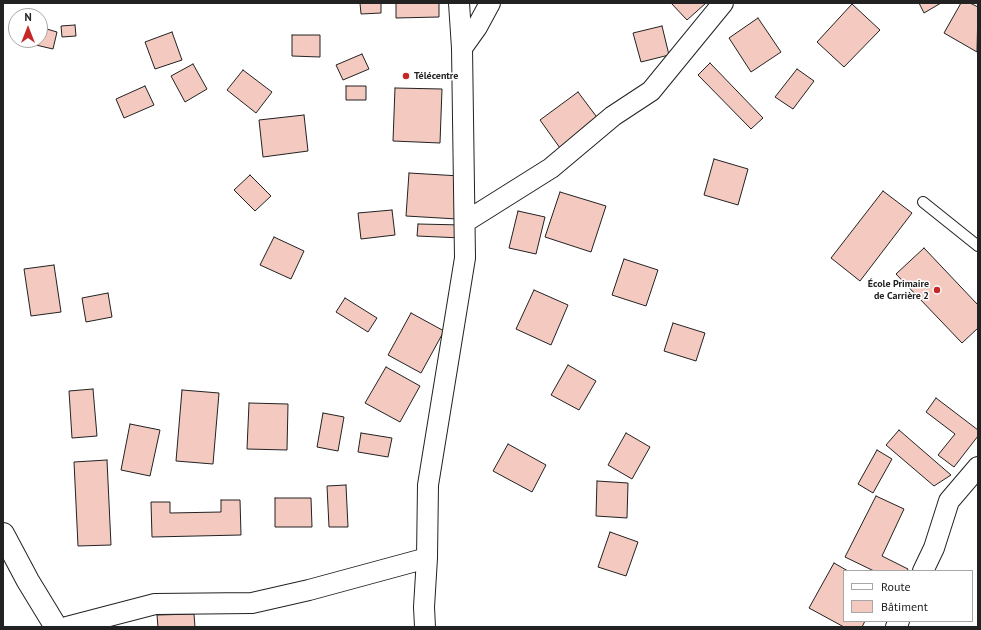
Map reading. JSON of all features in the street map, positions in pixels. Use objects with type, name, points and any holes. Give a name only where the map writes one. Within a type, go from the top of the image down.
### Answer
[{"type":"highway","points":[[3,534],[28,581],[56,627]]},
{"type":"street","points":[[425,627],[424,607],[427,558],[428,485],[465,258],[462,48],[458,3]]},
{"type":"street","points":[[462,48],[477,27],[490,3]]},
{"type":"street","points":[[465,222],[551,168],[613,116],[651,91],[723,3]]},
{"type":"street","points":[[923,570],[934,548],[949,500],[978,467]]},
{"type":"street","points":[[67,627],[155,604],[252,602],[309,590],[427,558]]},
{"type":"lane","points":[[923,202],[978,246]]},
{"type":"building","points":[[360,3],[381,3],[381,13],[361,14]]},
{"type":"building","points":[[396,3],[439,3],[439,17],[396,18]]},
{"type":"building","points":[[671,3],[706,3],[687,20]]},
{"type":"building","points":[[919,3],[941,3],[924,13]]},
{"type":"building","points":[[961,3],[970,3],[978,7],[977,52],[944,33]]},
{"type":"building","points":[[852,4],[880,30],[844,67],[817,42]]},
{"type":"building","points":[[758,18],[781,52],[751,72],[729,38]]},
{"type":"building","points":[[75,25],[76,36],[62,37],[61,26]]},
{"type":"building","points":[[662,26],[669,55],[641,62],[633,33]]},
{"type":"building","points":[[48,29],[57,32],[53,49],[48,48]]},
{"type":"building","points":[[172,32],[182,60],[155,69],[145,42]]},
{"type":"building","points":[[292,35],[320,35],[320,57],[292,56]]},
{"type":"building","points":[[362,54],[369,69],[343,80],[336,65]]},
{"type":"building","points":[[710,63],[763,118],[751,129],[698,75]]},
{"type":"building","points":[[193,64],[207,89],[185,102],[171,76]]},
{"type":"building","points":[[797,69],[814,81],[793,109],[775,97]]},
{"type":"building","points":[[243,70],[272,92],[256,113],[227,90]]},
{"type":"building","points":[[145,86],[154,105],[124,118],[116,99]]},
{"type":"building","points":[[346,86],[366,86],[366,100],[346,100]]},
{"type":"building","points":[[395,88],[442,89],[440,143],[393,141]]},
{"type":"building","points":[[578,92],[599,120],[560,148],[540,120]]},
{"type":"building","points":[[304,115],[308,151],[263,157],[259,120]]},
{"type":"building","points":[[714,159],[748,169],[738,205],[704,195]]},
{"type":"building","points":[[409,173],[460,176],[457,219],[406,216]]},
{"type":"building","points":[[250,175],[271,196],[255,211],[234,190]]},
{"type":"building","name":"École Primaire de Carrière 2","points":[[883,191],[912,213],[860,281],[831,258]]},
{"type":"building","points":[[560,192],[606,206],[591,252],[545,237]]},
{"type":"building","points":[[392,210],[395,235],[361,239],[358,213]]},
{"type":"building","points":[[518,211],[545,217],[536,254],[509,248]]},
{"type":"building","points":[[418,224],[463,225],[462,238],[417,236]]},
{"type":"building","points":[[274,237],[304,251],[291,279],[260,265]]},
{"type":"building","name":"École Primaire de Carrière 2","points":[[924,248],[978,305],[978,328],[962,343],[896,274]]},
{"type":"building","points":[[624,259],[658,270],[646,306],[612,295]]},
{"type":"building","points":[[54,265],[61,312],[31,316],[24,269]]},
{"type":"building","points":[[534,290],[568,305],[551,345],[516,329]]},
{"type":"building","points":[[108,293],[112,317],[86,322],[82,298]]},
{"type":"building","points":[[345,298],[377,318],[368,332],[336,312]]},
{"type":"building","points":[[411,313],[444,331],[421,373],[388,355]]},
{"type":"building","points":[[673,323],[705,333],[696,361],[664,351]]},
{"type":"building","points":[[568,365],[596,381],[579,410],[551,395]]},
{"type":"building","points":[[386,367],[420,386],[400,422],[365,403]]},
{"type":"building","points":[[93,389],[97,436],[72,438],[69,391]]},
{"type":"building","points":[[182,390],[219,393],[213,464],[176,461]]},
{"type":"building","points":[[936,398],[978,430],[978,436],[954,467],[938,455],[955,434],[926,412]]},
{"type":"building","points":[[249,403],[288,404],[287,450],[247,449]]},
{"type":"building","points":[[323,413],[344,417],[338,451],[317,447]]},
{"type":"building","points":[[130,424],[160,430],[150,476],[121,470]]},
{"type":"building","points":[[899,430],[951,475],[934,486],[886,445]]},
{"type":"building","points":[[361,433],[392,438],[388,457],[358,452]]},
{"type":"building","points":[[626,433],[650,447],[632,479],[608,465]]},
{"type":"building","points":[[508,444],[546,465],[532,492],[493,471]]},
{"type":"building","points":[[877,450],[892,459],[873,493],[858,484]]},
{"type":"building","points":[[107,460],[111,545],[78,546],[74,462]]},
{"type":"building","points":[[597,481],[628,483],[627,518],[596,516]]},
{"type":"building","points":[[346,485],[348,527],[329,527],[327,486]]},
{"type":"building","points":[[876,496],[904,509],[882,556],[908,570],[872,570],[845,557]]},
{"type":"building","points":[[275,498],[311,498],[312,527],[275,527]]},
{"type":"building","points":[[221,500],[240,500],[241,535],[152,537],[151,502],[170,502],[170,513],[221,512]]},
{"type":"building","points":[[610,532],[638,542],[626,576],[598,567]]},
{"type":"building","points":[[834,563],[846,570],[843,570],[843,622],[864,622],[862,627],[844,627],[809,608]]},
{"type":"building","points":[[194,614],[195,627],[158,627],[157,615]]},
{"type":"place","name":"Télécentre","points":[[406,76]]},
{"type":"place","name":"École Primaire de Carrière 2","points":[[937,290]]}]
